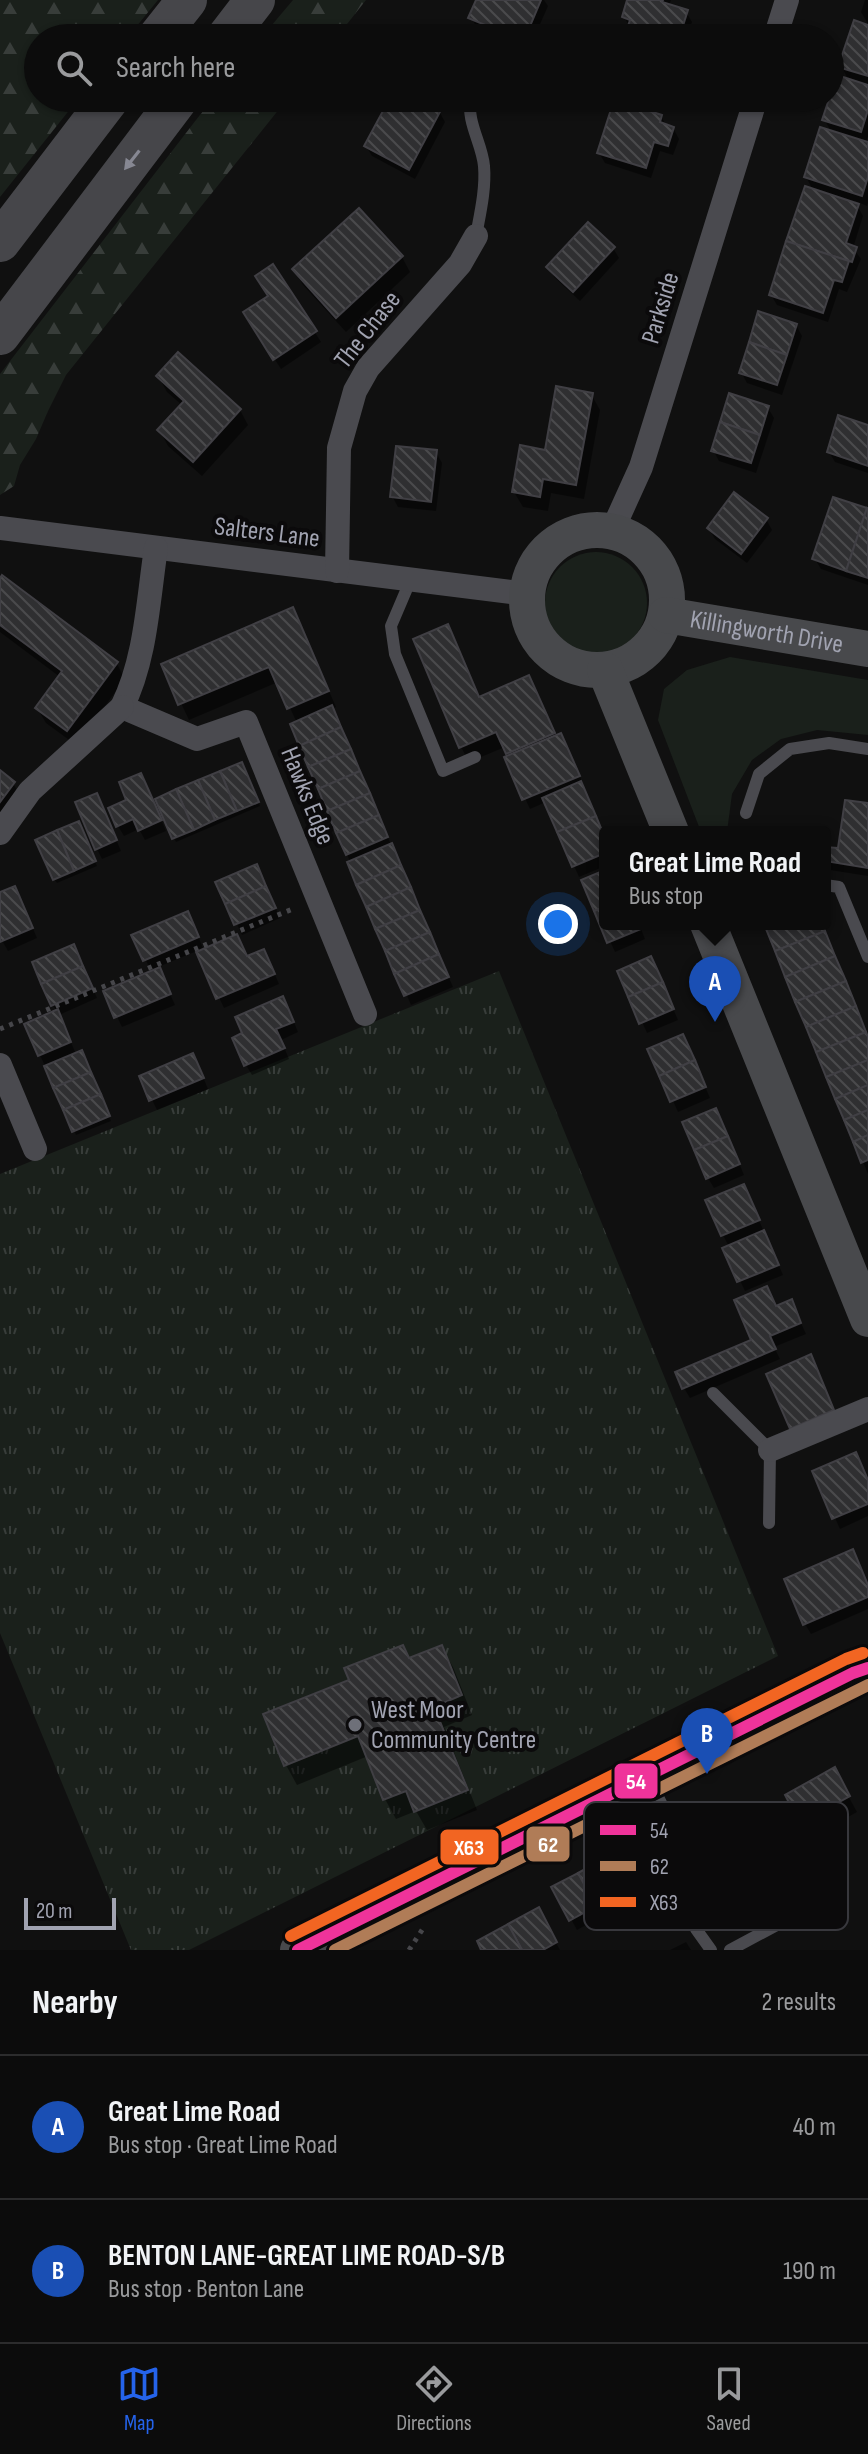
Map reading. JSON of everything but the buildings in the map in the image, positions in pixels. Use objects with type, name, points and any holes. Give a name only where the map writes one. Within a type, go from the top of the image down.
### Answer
[{"type":"main road","points":[[168,24],[187,0]]},
{"type":"main road","points":[[237,24],[255,0]]},
{"type":"main road","points":[[0,242],[99,112]]},
{"type":"main road","points":[[0,335],[168,112]]},
{"type":"main road","points":[[612,531],[635,540],[657,561],[666,584],[666,615],[657,638],[641,656],[619,667],[581,669],[553,655],[537,636],[528,613],[527,594],[533,570],[554,544],[576,533],[612,531]]},
{"type":"main road","name":"Killingworth Drive","points":[[666,615],[868,649]]},
{"type":"main road","points":[[605,670],[669,826]]},
{"type":"main road","points":[[710,930],[868,1319]]},
{"type":"main road","points":[[596,1802],[868,1668]]},
{"type":"main road","points":[[321,1945],[394,1904],[584,1808]]},
{"type":"street","points":[[779,24],[787,0]]},
{"type":"street","name":"Parkside","points":[[612,531],[641,467],[752,112]]},
{"type":"street","name":"The Chase","points":[[337,571],[339,448],[355,391],[368,368],[460,264],[476,236]]},
{"type":"street","name":"Salters Lane","points":[[0,528],[527,594]]},
{"type":"street","points":[[0,833],[30,791],[122,707],[132,688],[141,651],[156,548]]},
{"type":"street","name":"Hawks Edge","points":[[122,707],[197,739],[246,722],[365,1014]]},
{"type":"street","points":[[0,1065],[35,1149]]},
{"type":"street","points":[[770,1450],[868,1409]]},
{"type":"lane","points":[[470,112],[484,165],[476,236]]},
{"type":"lane","points":[[411,579],[391,626],[395,654],[443,771],[475,757]]},
{"type":"lane","points":[[746,813],[759,774],[790,749],[829,743],[868,749]]},
{"type":"lane","points":[[831,886],[839,887],[868,957]]},
{"type":"lane","points":[[713,1393],[770,1450],[769,1523]]},
{"type":"lane","points":[[648,1776],[661,1802]]},
{"type":"lane","points":[[697,1930],[711,1950]]},
{"type":"lane","points":[[730,1950],[767,1930]]},
{"type":"path","points":[[0,1029],[318,899]]},
{"type":"green space","points":[[0,0],[158,0],[138,24],[24,24],[24,112],[68,112],[0,197]]},
{"type":"green space","points":[[293,0],[366,0],[347,24],[273,24]]},
{"type":"green space","points":[[202,112],[277,112],[66,375],[36,439],[20,465],[14,486],[0,495],[0,374]]},
{"type":"green space","points":[[596,552],[615,556],[632,567],[643,584],[647,603],[643,622],[632,639],[615,650],[596,654],[577,650],[560,639],[549,622],[545,603],[549,584],[560,567],[577,556]]},
{"type":"green space","points":[[730,657],[868,680],[868,735],[817,730],[781,739],[752,760],[732,794],[728,826],[699,826],[658,720],[664,689],[687,670]]},
{"type":"green space","points":[[499,971],[778,1656],[189,1950],[131,1950],[0,1633],[0,1174]]},
{"type":"transit line","name":"X63","points":[[291,1936],[863,1653]]},
{"type":"transit line","name":"54","points":[[595,1802],[868,1668]]},
{"type":"transit line","name":"62","points":[[633,1802],[868,1685]]},
{"type":"transit line","name":"54","points":[[298,1950],[584,1807]]},
{"type":"transit line","name":"62","points":[[335,1950],[584,1826]]},
{"type":"place","name":"Great Lime Road","points":[[715,1022]]},
{"type":"place","name":"West Moor Community Centre","points":[[355,1725]]},
{"type":"place","name":"BENTON LANE-GREAT LIME ROAD-S/B","points":[[707,1774]]}]
